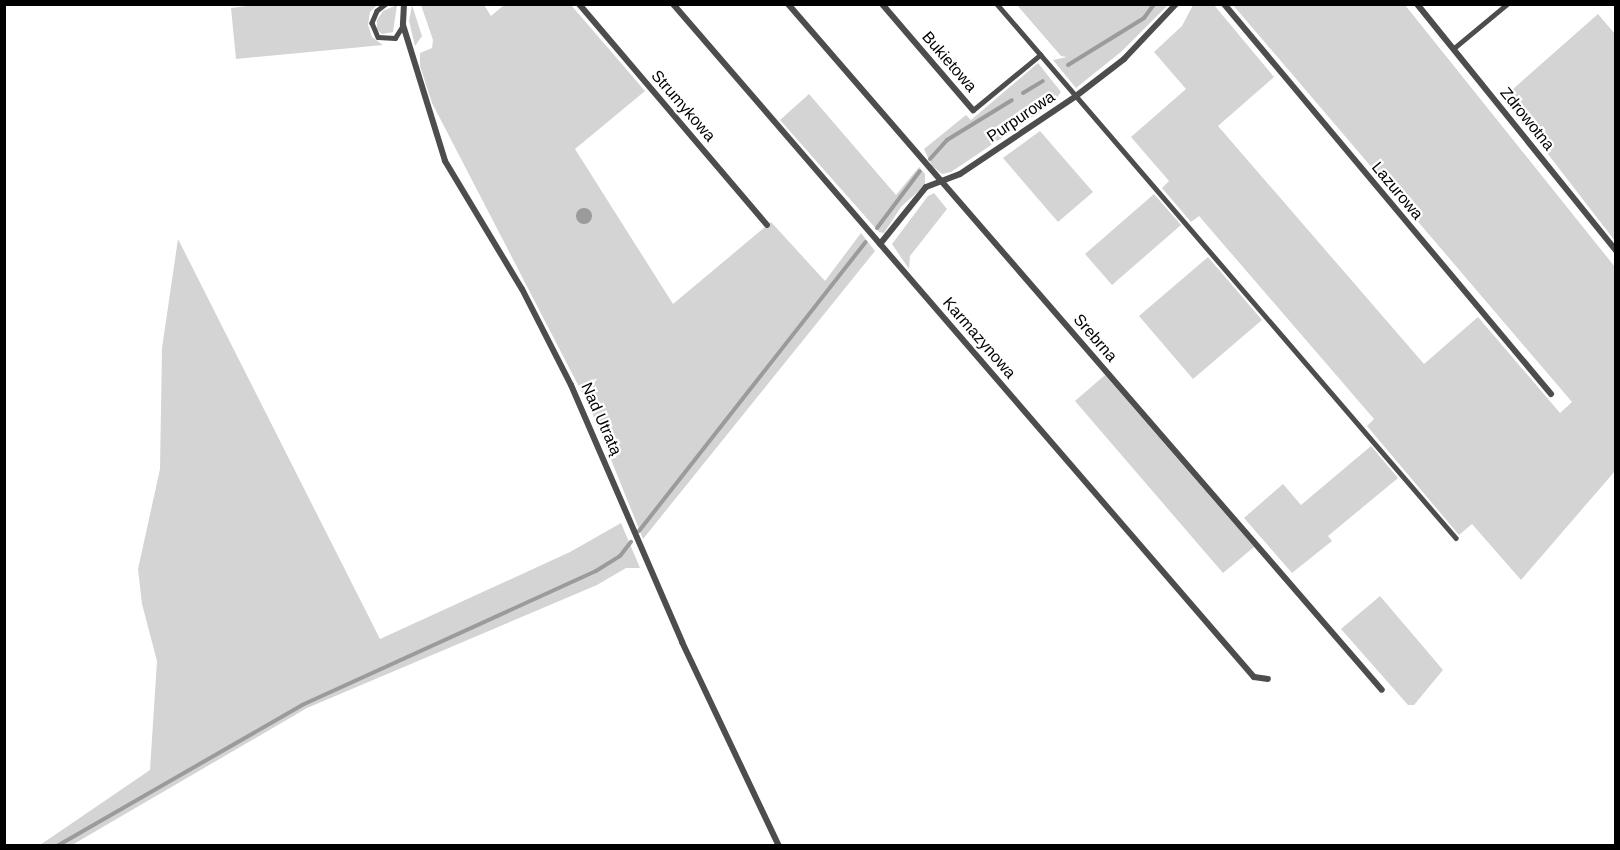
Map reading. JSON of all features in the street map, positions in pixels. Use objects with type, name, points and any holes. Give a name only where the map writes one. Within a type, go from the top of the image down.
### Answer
[{"type":"street","name":"Strumykowa","points":[[579,4],[767,225]]},
{"type":"street","name":"Karmazynowa","points":[[673,4],[1254,677],[1268,679]]},
{"type":"street","name":"Srebrna","points":[[788,4],[1382,690]]},
{"type":"street","name":"Bukietowa","points":[[882,4],[973,110]]},
{"type":"street","name":"Purpurowa","points":[[880,244],[920,193],[943,183],[1076,96],[1124,59],[1176,4]]},
{"type":"street","name":"Lazurowa","points":[[1224,4],[1551,394]]},
{"type":"street","name":"Zdrowotna","points":[[1417,4],[1616,251]]},
{"type":"street","name":"Nad Utratą","points":[[404,5],[403,25],[445,161],[522,289],[570,385],[682,642],[779,846]]},
{"type":"lane","points":[[386,4],[377,11],[372,23],[378,37],[395,38],[403,25]]},
{"type":"lane","points":[[997,4],[1456,538]]},
{"type":"lane","points":[[1453,49],[1507,4]]},
{"type":"lane","points":[[973,110],[1040,55]]},
{"type":"shaded area","points":[[265,4],[377,5],[370,12],[368,25],[372,37],[383,45],[236,59],[231,8]]},
{"type":"shaded area","points":[[397,5],[393,32],[382,34],[377,30],[377,20],[383,11]]},
{"type":"shaded area","points":[[412,5],[422,36],[415,46],[409,21]]},
{"type":"shaded area","points":[[421,5],[484,5],[491,16],[504,5],[571,5],[645,91],[575,149],[673,304],[771,222],[825,281],[861,233],[875,251],[643,539],[591,410],[432,103],[420,66],[420,53],[432,48],[433,40]]},
{"type":"shaded area","points":[[1017,5],[1168,5],[1122,51],[1076,88],[1053,60],[1067,57],[1061,56]]},
{"type":"shaded area","points":[[1193,5],[1214,5],[1274,77],[1218,126],[1424,364],[1478,317],[1560,413],[1572,402],[1233,5],[1405,5],[1615,267],[1615,471],[1521,580],[1472,524],[1459,535],[1367,426],[1374,419],[1199,216],[1191,222],[1162,188],[1169,181],[1131,137],[1186,89],[1154,52],[1182,26]]},
{"type":"shaded area","points":[[1598,14],[1615,34],[1615,241],[1504,97]]},
{"type":"shaded area","points":[[1038,63],[1061,92],[1052,104],[951,172],[942,174],[932,166],[924,149],[966,115],[971,120]]},
{"type":"shaded area","points":[[809,94],[896,195],[919,167],[925,174],[925,185],[901,207],[884,233],[879,232],[780,120]]},
{"type":"shaded area","points":[[1040,131],[1093,192],[1058,222],[1003,158]]},
{"type":"shaded area","points":[[934,193],[947,209],[910,256],[909,269],[892,244],[928,196]]},
{"type":"shaded area","points":[[1154,194],[1181,225],[1112,285],[1085,254]]},
{"type":"shaded area","points":[[581,208],[587,208],[592,216],[590,222],[581,224],[576,219],[576,213]]},
{"type":"shaded area","points":[[178,239],[380,639],[570,552],[621,523],[640,568],[626,568],[597,585],[307,708],[72,845],[40,845],[150,770],[157,661],[142,604],[138,569],[160,469],[162,348]]},
{"type":"shaded area","points":[[1208,257],[1262,320],[1193,379],[1139,316]]},
{"type":"shaded area","points":[[1105,375],[1254,547],[1223,573],[1075,401]]},
{"type":"shaded area","points":[[1371,446],[1398,478],[1328,536],[1332,541],[1292,573],[1244,518],[1283,484],[1301,505]]},
{"type":"shaded area","points":[[1380,596],[1443,670],[1414,705],[1408,705],[1341,629]]},
{"type":"waterway","points":[[1068,65],[1144,18],[1154,4]]},
{"type":"waterway","points":[[1023,93],[1043,81]]},
{"type":"waterway","points":[[930,159],[947,140],[1012,100]]},
{"type":"waterway","points":[[877,228],[920,171]]},
{"type":"waterway","points":[[639,531],[866,242]]},
{"type":"waterway","points":[[57,846],[302,705],[596,571],[620,556],[631,542]]}]
